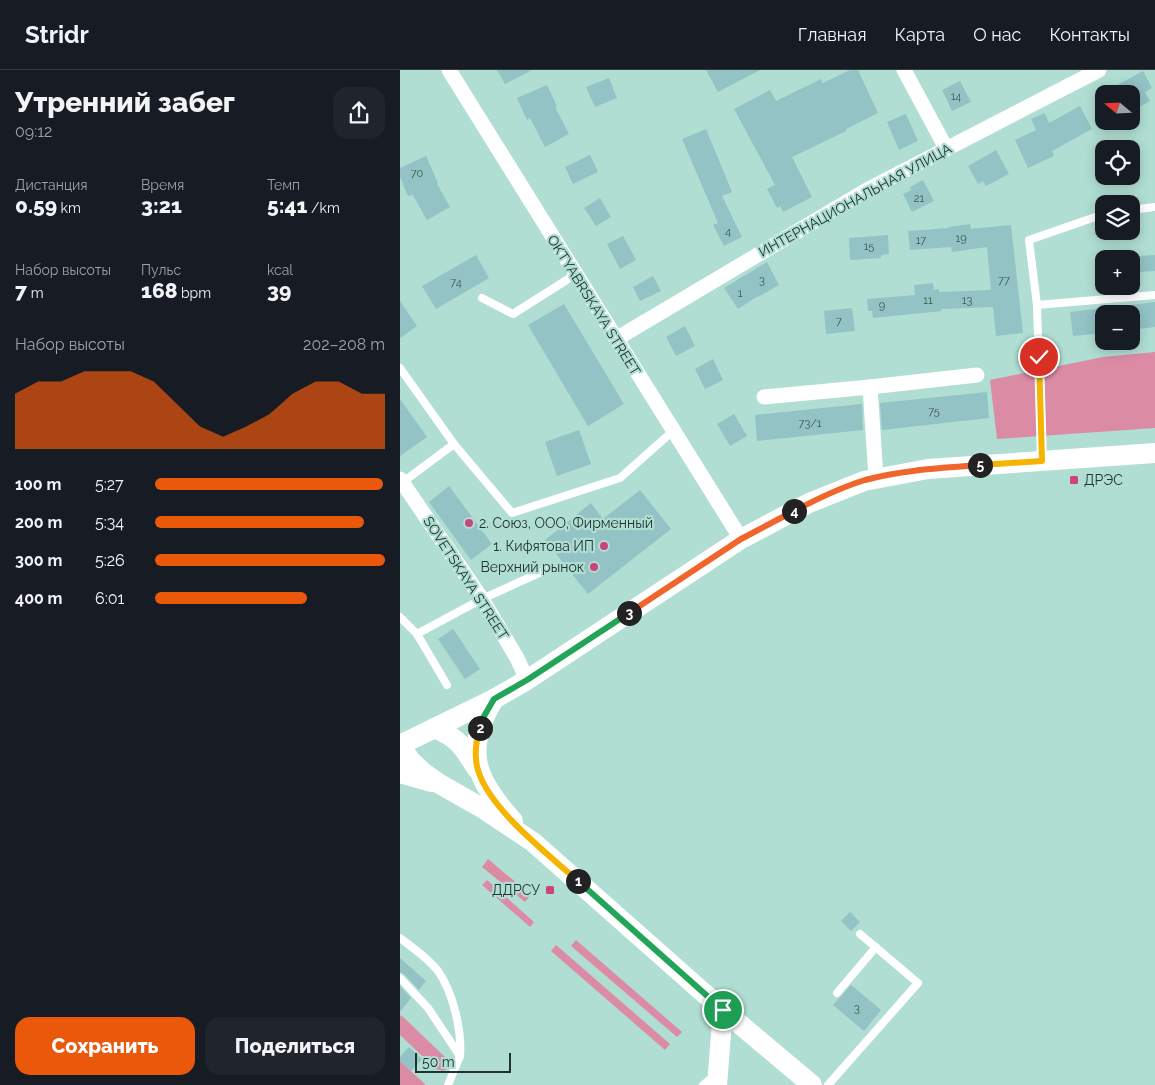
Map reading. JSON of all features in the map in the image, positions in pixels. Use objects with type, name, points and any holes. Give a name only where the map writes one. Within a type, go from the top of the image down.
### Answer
[{"type":"main road","points":[[533,842],[482,808],[438,783],[410,760],[400,745],[494,699],[527,680],[741,539],[809,503],[864,481],[928,469],[1155,453]]},
{"type":"main road","points":[[478,771],[476,752],[478,735],[483,718],[494,699]]},
{"type":"main road","points":[[434,728],[449,734],[461,744],[498,804],[533,842],[723,1010],[812,1085]]},
{"type":"main road","points":[[400,774],[438,783]]},
{"type":"main road","points":[[718,1078],[723,1010]]},
{"type":"street","name":"OKTYABRSKAYA STREET","points":[[449,70],[741,539]]},
{"type":"street","points":[[904,70],[946,148]]},
{"type":"street","name":"ИНТЕРНАЦИОНАЛЬНАЯ УЛИЦА","points":[[616,339],[867,190],[1081,74],[1100,70]]},
{"type":"street","points":[[764,397],[977,375]]},
{"type":"street","points":[[870,387],[876,478]]},
{"type":"street","name":"SOVETSKAYA STREET","points":[[402,480],[482,598],[517,658],[527,680]]},
{"type":"lane","points":[[1140,209],[1155,207]]},
{"type":"lane","points":[[1042,461],[1038,305],[1029,240],[1095,217]]},
{"type":"lane","points":[[482,298],[513,314],[576,274]]},
{"type":"lane","points":[[1038,305],[1155,295]]},
{"type":"lane","points":[[400,368],[454,444],[512,513],[620,478],[673,431]]},
{"type":"lane","points":[[402,480],[454,444]]},
{"type":"lane","points":[[417,634],[482,598],[548,569]]},
{"type":"lane","points":[[400,617],[417,634],[447,685]]},
{"type":"lane","points":[[828,1085],[918,983],[860,934]]},
{"type":"lane","points":[[400,938],[422,955],[438,971],[455,1010],[461,1039],[460,1056],[448,1085]]},
{"type":"lane","points":[[837,993],[876,947]]},
{"type":"lane","points":[[400,978],[428,1008],[460,1056]]},
{"type":"lane","points":[[704,1085],[718,1078]]},
{"type":"shaded area","points":[[1155,352],[1155,428],[997,439],[990,380],[1103,357]]},
{"type":"shaded area","points":[[488,859],[531,895],[525,902],[482,867]]},
{"type":"shaded area","points":[[487,880],[534,922],[530,927],[482,885]]},
{"type":"shaded area","points":[[576,940],[682,1032],[677,1037],[571,946]]},
{"type":"shaded area","points":[[556,945],[670,1044],[665,1050],[551,951]]},
{"type":"shaded area","points":[[401,1015],[446,1058],[449,1064],[447,1069],[443,1071],[436,1069],[400,1035]]},
{"type":"shaded area","points":[[400,1061],[425,1084],[425,1085],[400,1085]]},
{"type":"building","points":[[497,70],[532,70],[505,84]]},
{"type":"building","points":[[706,70],[760,70],[718,92]]},
{"type":"building","points":[[850,70],[858,70],[878,113],[792,157],[812,197],[783,212],[780,206],[777,208],[767,189],[775,185],[734,109],[770,90],[776,101],[821,79],[823,83]]},
{"type":"building","points":[[1143,71],[1152,88],[1145,92],[1150,101],[1140,106],[1140,85],[1117,85]]},
{"type":"building","points":[[609,78],[617,98],[595,107],[586,87]]},
{"type":"building","points":[[960,81],[971,102],[952,111],[942,90]]},
{"type":"building","points":[[547,85],[557,106],[555,107],[569,134],[545,147],[530,118],[527,120],[517,98]]},
{"type":"building","points":[[1080,106],[1092,129],[1052,151],[1054,156],[1028,168],[1015,140],[1036,130],[1031,119],[1045,113],[1049,123]]},
{"type":"building","points":[[906,114],[918,141],[899,150],[887,122]]},
{"type":"building","points":[[706,129],[732,192],[722,196],[742,237],[724,246],[713,225],[718,223],[682,139]]},
{"type":"building","points":[[996,150],[1009,174],[986,186],[983,181],[978,184],[968,166]]},
{"type":"building","points":[[590,155],[598,172],[573,184],[565,167]]},
{"type":"building","points":[[426,156],[437,184],[450,207],[427,220],[413,195],[408,196],[400,177],[400,168]]},
{"type":"building","points":[[923,180],[934,201],[912,212],[903,194],[911,190],[910,187]]},
{"type":"building","points":[[600,198],[611,217],[596,226],[584,208]]},
{"type":"building","points":[[970,224],[971,229],[1011,225],[1023,333],[996,336],[993,307],[941,309],[942,311],[873,318],[872,311],[868,311],[867,299],[915,295],[914,285],[933,283],[934,290],[939,289],[939,292],[991,290],[987,247],[952,252],[951,247],[910,250],[908,231],[949,228]]},
{"type":"building","points":[[888,235],[889,254],[881,255],[881,258],[850,260],[849,238]]},
{"type":"building","points":[[623,236],[636,260],[620,269],[607,244]]},
{"type":"building","points":[[476,255],[489,278],[436,309],[422,286]]},
{"type":"building","points":[[1155,255],[1155,271],[1140,272],[1140,256]]},
{"type":"building","points":[[767,262],[779,285],[738,309],[724,288]]},
{"type":"building","points":[[653,276],[661,291],[640,301],[633,287]]},
{"type":"building","points":[[400,301],[417,326],[400,338]]},
{"type":"building","points":[[1155,302],[1155,327],[1140,329],[1140,305],[1131,305]]},
{"type":"building","points":[[564,304],[624,404],[588,426],[528,325]]},
{"type":"building","points":[[852,308],[855,331],[826,334],[824,311]]},
{"type":"building","points":[[1095,309],[1095,334],[1073,336],[1070,312]]},
{"type":"building","points":[[685,326],[695,346],[676,356],[666,337]]},
{"type":"building","points":[[713,359],[723,380],[705,389],[695,369]]},
{"type":"building","points":[[987,392],[989,418],[882,430],[880,403]]},
{"type":"building","points":[[400,399],[427,437],[400,456]]},
{"type":"building","points":[[862,404],[863,430],[757,441],[755,415]]},
{"type":"building","points":[[734,414],[747,436],[730,446],[717,424]]},
{"type":"building","points":[[579,430],[591,464],[557,476],[545,442]]},
{"type":"building","points":[[449,486],[492,544],[471,560],[429,502]]},
{"type":"building","name":"Верхний рынок","points":[[640,490],[671,529],[588,594],[545,540],[591,503],[603,519]]},
{"type":"building","points":[[453,629],[480,669],[465,679],[438,639]]},
{"type":"building","points":[[850,912],[860,922],[851,931],[841,921]]},
{"type":"building","points":[[400,958],[426,981],[419,990],[400,972]]},
{"type":"building","points":[[851,985],[881,1010],[864,1031],[833,1005]]},
{"type":"building","points":[[400,986],[411,998],[400,1012]]},
{"type":"building","points":[[409,1047],[422,1059],[411,1071],[400,1061],[400,1057]]},
{"type":"place","name":"ДРЭС","points":[[1074,480]]},
{"type":"place","name":"2. Союз, ООО, Фирменный","points":[[469,523]]},
{"type":"place","name":"1. Кифятова ИП","points":[[604,546]]},
{"type":"place","name":"Верхний рынок","points":[[594,567]]},
{"type":"place","name":"ДДРСУ","points":[[550,890]]},
{"type":"route","points":[[723,1010],[533,842],[498,804],[478,771],[476,752],[483,718],[494,699],[527,680],[741,539],[809,503],[864,481],[928,469],[1042,461],[1039,357]]}]
